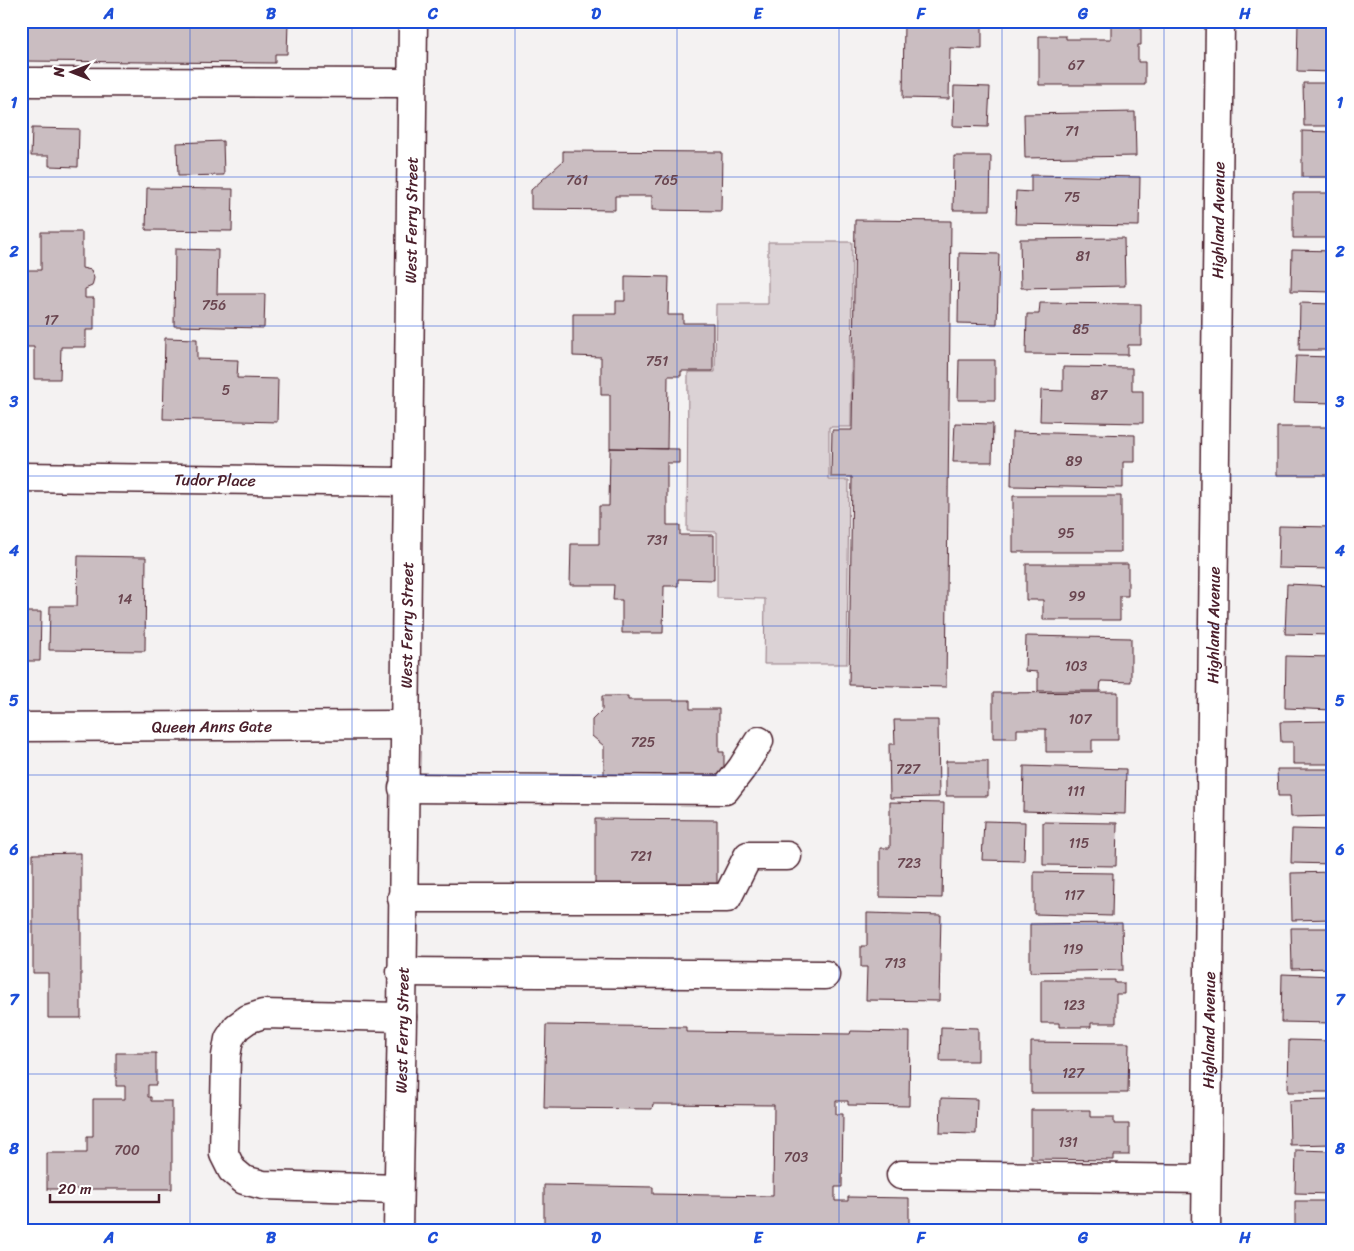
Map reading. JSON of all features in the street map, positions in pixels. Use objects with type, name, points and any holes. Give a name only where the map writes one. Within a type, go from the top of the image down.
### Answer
[{"type":"street","name":"West Ferry Street","points":[[398,1230],[402,1017],[412,21]]},
{"type":"street","name":"Highland Avenue","points":[[1206,1230],[1220,21]]},
{"type":"street","points":[[21,82],[412,83]]},
{"type":"street","name":"Tudor Place","points":[[21,477],[407,482]]},
{"type":"street","name":"Queen Anns Gate","points":[[21,727],[404,725]]},
{"type":"street","points":[[404,788],[725,790],[742,768],[758,741]]},
{"type":"street","points":[[402,898],[727,898],[748,856],[787,856]]},
{"type":"street","points":[[401,972],[825,975]]},
{"type":"street","points":[[398,1189],[263,1186],[244,1180],[232,1170],[224,1154],[224,1125],[226,1056],[229,1039],[237,1027],[248,1019],[262,1014],[402,1017]]},
{"type":"street","points":[[901,1175],[1206,1179]]},
{"type":"shaded area","points":[[768,242],[852,242],[851,427],[829,427],[829,480],[849,480],[847,664],[764,664],[765,599],[717,598],[717,532],[687,531],[688,372],[715,372],[716,304],[768,304]]},
{"type":"building","points":[[21,21],[292,21],[292,23],[288,23],[287,54],[275,54],[275,63],[21,61]]},
{"type":"building","points":[[621,21],[651,21],[651,24],[621,24]]},
{"type":"building","points":[[904,21],[982,21],[982,49],[950,48],[949,99],[903,98]]},
{"type":"building","points":[[1111,21],[1141,21],[1141,45],[1138,45],[1138,62],[1145,62],[1145,85],[1039,85],[1039,36],[1066,36],[1066,39],[1111,39]]},
{"type":"building","points":[[1298,21],[1333,21],[1333,72],[1297,71]]},
{"type":"building","points":[[1303,83],[1333,83],[1333,126],[1304,126]]},
{"type":"building","points":[[954,86],[990,87],[988,127],[953,126]]},
{"type":"building","points":[[1135,112],[1136,156],[1025,158],[1024,114]]},
{"type":"building","points":[[32,128],[79,129],[78,167],[49,166],[49,156],[31,156]]},
{"type":"building","points":[[1302,131],[1333,132],[1333,177],[1302,177]]},
{"type":"building","points":[[223,141],[224,175],[178,176],[177,143]]},
{"type":"building","points":[[563,151],[722,152],[721,211],[652,210],[652,196],[615,196],[615,210],[531,209],[531,190],[563,161]]},
{"type":"building","points":[[954,156],[991,156],[990,210],[953,210]]},
{"type":"building","points":[[1031,175],[1140,177],[1139,226],[1015,224],[1016,191],[1031,192]]},
{"type":"building","points":[[147,188],[233,189],[232,231],[146,230]]},
{"type":"building","points":[[1293,193],[1333,193],[1333,238],[1293,238]]},
{"type":"building","points":[[855,220],[951,221],[946,687],[849,685],[852,477],[831,477],[832,430],[852,430]]},
{"type":"building","points":[[41,232],[82,232],[82,268],[91,270],[94,278],[92,286],[85,289],[85,298],[94,298],[94,330],[86,330],[86,347],[61,347],[60,379],[34,379],[34,347],[21,347],[21,270],[41,270]]},
{"type":"building","points":[[1124,238],[1125,286],[1021,288],[1020,239]]},
{"type":"building","points":[[175,249],[218,250],[217,294],[265,294],[264,328],[174,326]]},
{"type":"building","points":[[1292,250],[1333,251],[1333,292],[1291,291]]},
{"type":"building","points":[[959,253],[999,254],[997,324],[958,323]]},
{"type":"building","points":[[625,276],[669,277],[668,315],[683,315],[683,323],[713,323],[713,371],[681,371],[681,376],[668,376],[667,449],[610,448],[610,395],[601,395],[601,357],[573,356],[573,314],[616,314],[616,301],[625,301]]},
{"type":"building","points":[[1040,303],[1141,304],[1141,345],[1128,345],[1128,355],[1026,354],[1027,314],[1039,314]]},
{"type":"building","points":[[1300,303],[1333,304],[1333,350],[1299,350]]},
{"type":"building","points":[[165,338],[197,339],[197,359],[238,360],[237,378],[278,379],[277,422],[163,419]]},
{"type":"building","points":[[1296,356],[1333,357],[1333,403],[1294,402]]},
{"type":"building","points":[[959,360],[995,360],[995,400],[958,400]]},
{"type":"building","points":[[1063,367],[1132,368],[1132,391],[1143,391],[1143,423],[1040,421],[1041,390],[1063,391]]},
{"type":"building","points":[[955,423],[993,424],[992,462],[953,462]]},
{"type":"building","points":[[1277,427],[1333,427],[1333,475],[1277,475]]},
{"type":"building","points":[[1012,432],[1135,435],[1135,462],[1123,462],[1123,488],[1011,486]]},
{"type":"building","points":[[610,448],[679,449],[679,463],[667,463],[667,525],[680,525],[680,535],[714,535],[714,580],[678,579],[678,586],[664,586],[663,633],[622,633],[622,600],[613,600],[614,585],[570,585],[571,544],[599,544],[599,506],[609,506]]},
{"type":"building","points":[[1013,496],[1121,496],[1121,552],[1013,552]]},
{"type":"building","points":[[1279,526],[1333,527],[1333,569],[1278,568]]},
{"type":"building","points":[[78,556],[146,557],[145,651],[49,650],[50,606],[77,606]]},
{"type":"building","points":[[1026,564],[1128,564],[1128,596],[1120,596],[1120,620],[1043,620],[1043,600],[1026,600]]},
{"type":"building","points":[[1287,584],[1333,586],[1333,635],[1285,634]]},
{"type":"building","points":[[21,612],[41,612],[40,661],[21,661]]},
{"type":"building","points":[[1026,636],[1131,638],[1131,682],[1101,681],[1100,691],[1038,691],[1038,672],[1025,671]]},
{"type":"building","points":[[1286,656],[1333,657],[1333,710],[1285,708]]},
{"type":"building","points":[[1118,692],[1118,740],[1092,740],[1092,752],[1046,752],[1046,729],[1017,729],[1017,738],[993,738],[993,693]]},
{"type":"building","points":[[602,696],[628,696],[628,700],[690,700],[690,709],[719,709],[719,752],[724,752],[724,780],[604,779],[604,746],[592,736],[592,720],[602,710]]},
{"type":"building","points":[[894,720],[938,720],[939,797],[890,798],[889,744],[895,744]]},
{"type":"building","points":[[1333,721],[1333,764],[1293,764],[1293,742],[1281,742],[1280,722]]},
{"type":"building","points":[[946,761],[988,761],[988,796],[946,796]]},
{"type":"building","points":[[1024,766],[1126,769],[1125,814],[1023,811]]},
{"type":"building","points":[[1277,769],[1333,769],[1333,816],[1291,817],[1290,796],[1278,796]]},
{"type":"building","points":[[890,802],[944,803],[942,898],[880,897],[880,848],[890,848]]},
{"type":"building","points":[[595,819],[717,820],[717,892],[595,892]]},
{"type":"building","points":[[984,821],[1025,822],[1024,861],[982,860]]},
{"type":"building","points":[[1043,822],[1117,823],[1116,866],[1043,865]]},
{"type":"building","points":[[1292,829],[1333,830],[1333,864],[1291,863]]},
{"type":"building","points":[[81,853],[81,1018],[48,1018],[48,973],[33,973],[33,854]]},
{"type":"building","points":[[1034,872],[1113,873],[1112,916],[1034,914]]},
{"type":"building","points":[[1333,872],[1333,919],[1292,920],[1291,873]]},
{"type":"building","points":[[867,913],[941,915],[939,1001],[866,1000],[867,967],[861,967],[861,946],[867,946]]},
{"type":"building","points":[[1122,923],[1123,970],[1030,972],[1030,924]]},
{"type":"building","points":[[1291,928],[1333,928],[1333,968],[1292,969]]},
{"type":"building","points":[[1282,974],[1333,976],[1333,1023],[1281,1022]]},
{"type":"building","points":[[1041,980],[1115,980],[1115,983],[1124,983],[1124,994],[1116,994],[1116,1023],[1091,1023],[1091,1027],[1059,1027],[1059,1023],[1041,1023]]},
{"type":"building","points":[[546,1025],[686,1027],[686,1032],[850,1034],[851,1031],[910,1032],[909,1106],[848,1105],[848,1101],[836,1101],[836,1114],[843,1114],[842,1187],[835,1187],[835,1201],[848,1201],[848,1197],[909,1198],[909,1230],[544,1230],[544,1185],[653,1187],[653,1194],[773,1196],[774,1105],[653,1104],[652,1109],[544,1108]]},
{"type":"building","points":[[941,1027],[978,1028],[978,1061],[940,1061]]},
{"type":"building","points":[[1289,1040],[1333,1041],[1333,1092],[1288,1092]]},
{"type":"building","points":[[1031,1042],[1129,1043],[1128,1093],[1031,1093]]},
{"type":"building","points":[[116,1053],[156,1053],[156,1085],[148,1085],[148,1097],[151,1097],[151,1101],[172,1101],[172,1189],[47,1189],[47,1153],[87,1153],[87,1136],[93,1136],[93,1099],[125,1099],[125,1086],[116,1086]]},
{"type":"building","points":[[941,1098],[977,1099],[976,1134],[940,1133]]},
{"type":"building","points":[[1333,1100],[1333,1144],[1290,1145],[1289,1101]]},
{"type":"building","points":[[1031,1110],[1090,1110],[1090,1117],[1114,1117],[1114,1124],[1129,1124],[1129,1155],[1114,1155],[1114,1160],[1031,1159]]},
{"type":"building","points":[[1296,1150],[1333,1151],[1333,1194],[1295,1193]]},
{"type":"building","points":[[1295,1201],[1333,1201],[1333,1230],[1295,1230]]},
{"type":"building","points":[[925,1224],[971,1225],[971,1230],[925,1230]]},
{"type":"building","points":[[1036,1227],[1117,1227],[1117,1230],[1036,1230]]}]
